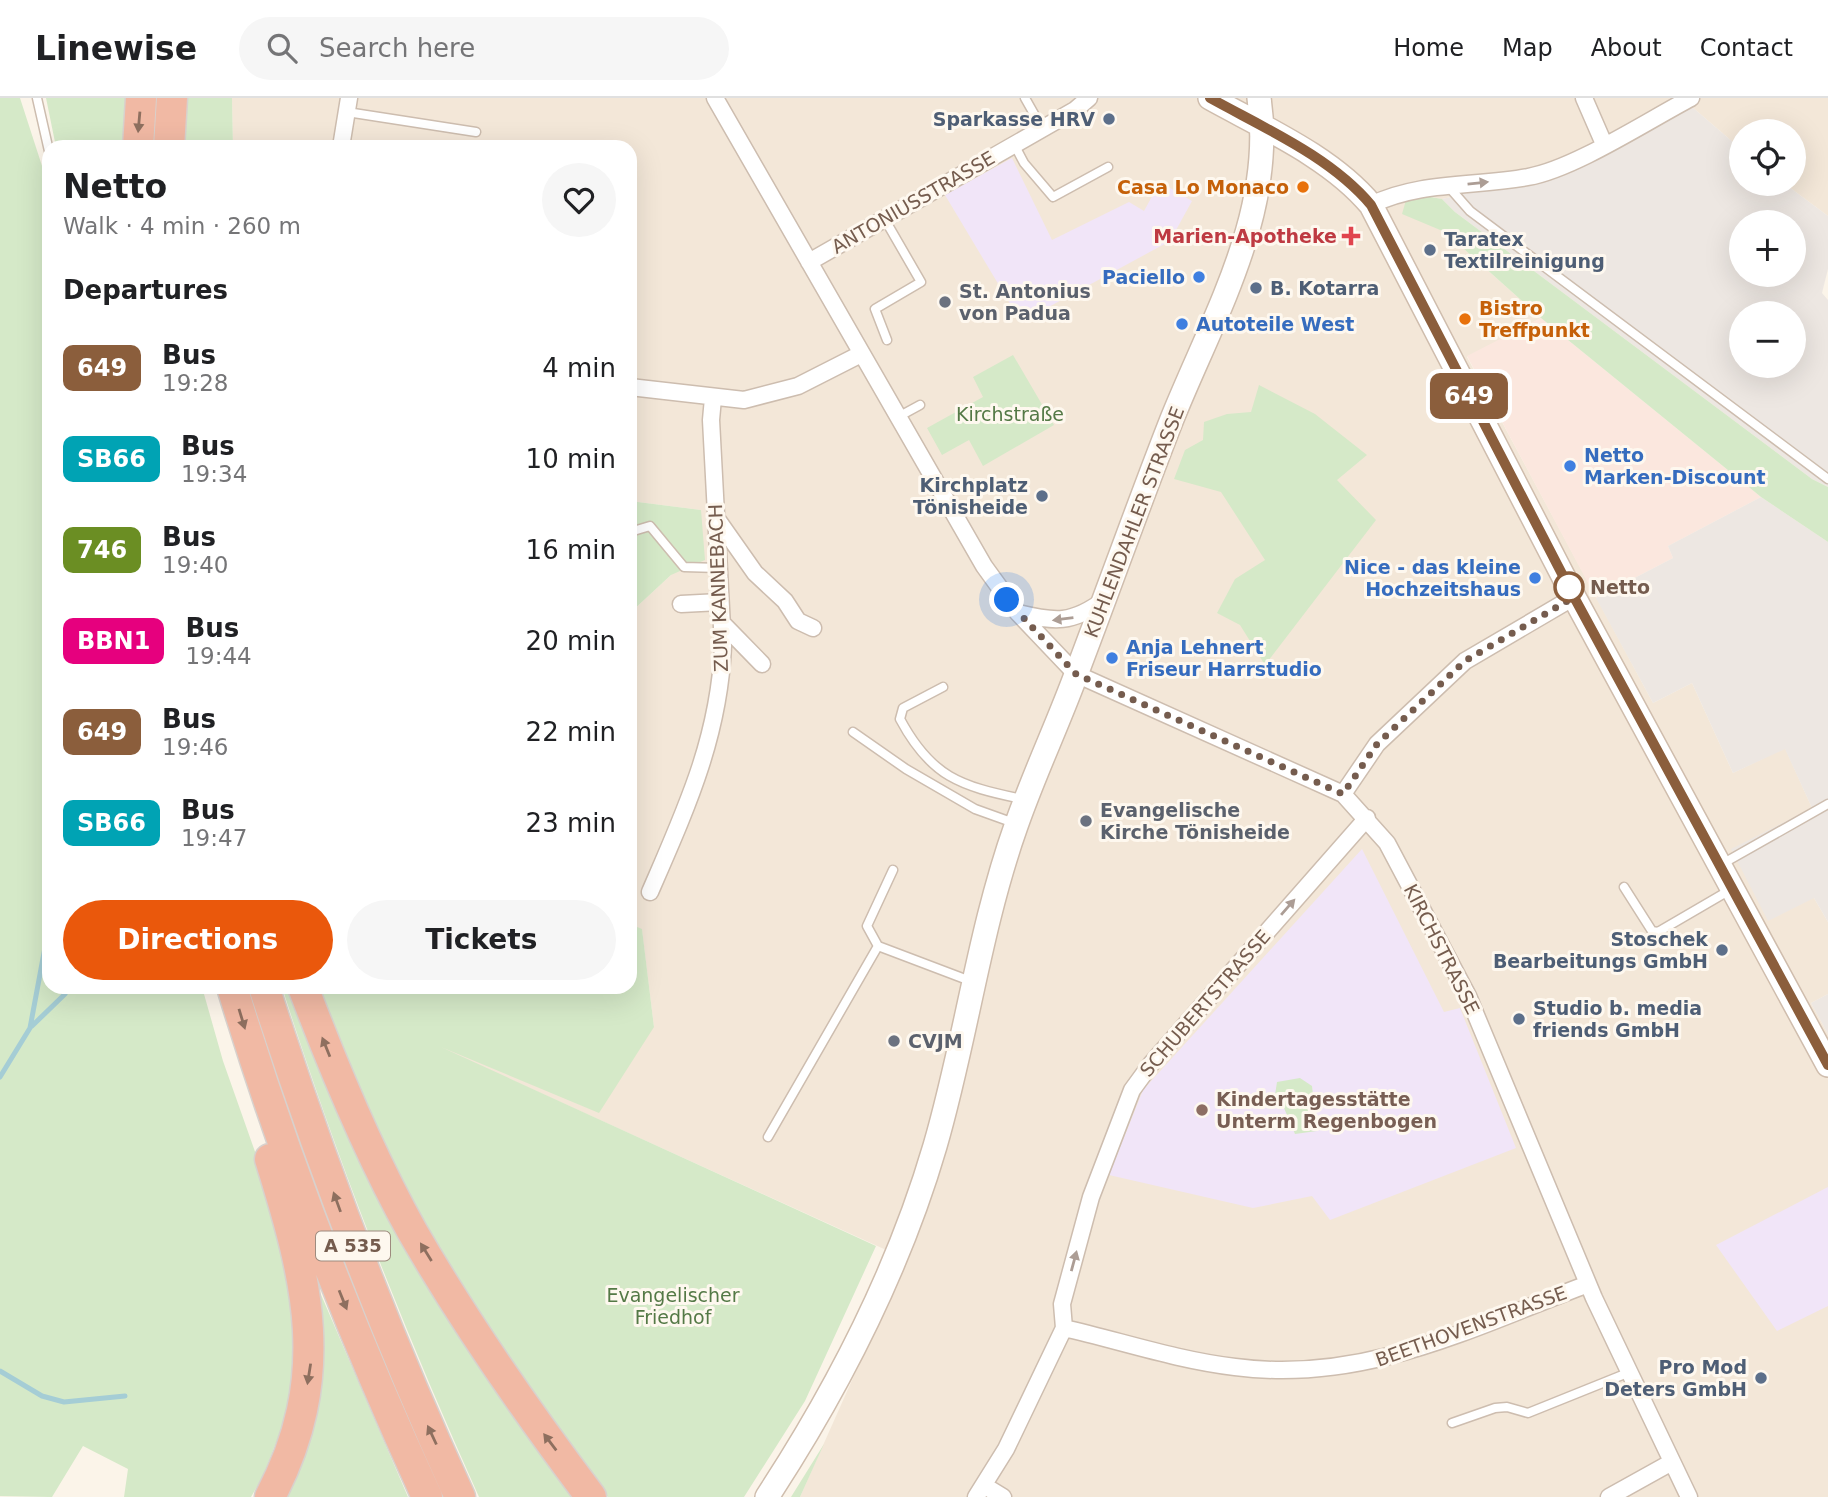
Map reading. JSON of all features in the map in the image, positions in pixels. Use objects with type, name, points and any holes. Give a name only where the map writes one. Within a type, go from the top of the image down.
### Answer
[{"type":"highway","points":[[138,140],[141,98]]},
{"type":"highway","points":[[169,140],[172,98]]},
{"type":"highway","name":"A 535","points":[[235,994],[252,1052],[324,1252],[390,1417],[427,1497]]},
{"type":"highway","name":"A 535","points":[[266,994],[353,1246],[460,1497]]},
{"type":"highway","points":[[306,994],[326,1048],[412,1231],[530,1416],[591,1497]]},
{"type":"highway","points":[[252,1052],[257,1117],[296,1250],[308,1309],[310,1363],[303,1411],[270,1497]]},
{"type":"main road","points":[[1210,98],[1342,177],[1371,205],[1574,597],[1828,1065]]},
{"type":"main road","name":"KUHLENDAHLER STRASSE","points":[[767,1497],[839,1371],[905,1231],[936,1142],[992,897],[1026,800],[1171,422],[1242,248],[1258,198],[1264,128],[1259,98]]},
{"type":"street","name":"KIRCHSTRASSE","points":[[715,98],[984,566],[1018,613],[1076,674],[1343,794],[1387,843],[1468,996],[1588,1284],[1689,1497]]},
{"type":"street","name":"ANTONIUSSTRASSE","points":[[809,262],[1074,110],[1089,98]]},
{"type":"street","points":[[1584,98],[1604,144]]},
{"type":"street","points":[[1371,205],[1410,190],[1530,177],[1569,163],[1691,98]]},
{"type":"street","points":[[342,140],[348,105]]},
{"type":"street","points":[[637,388],[744,400],[774,395],[861,354]]},
{"type":"street","name":"ZUM KANNEBACH","points":[[650,892],[687,811],[705,761],[722,677],[722,623],[711,420],[713,398]]},
{"type":"street","points":[[717,519],[755,573],[785,601],[798,621],[813,628]]},
{"type":"street","points":[[1343,794],[1377,744],[1465,661],[1574,597]]},
{"type":"street","points":[[1018,613],[1063,621],[1076,617],[1104,599]]},
{"type":"street","points":[[681,604],[720,602]]},
{"type":"street","points":[[722,623],[762,664]]},
{"type":"street","name":"SCHUBERTSTRASSE","points":[[1003,1497],[981,1492],[1064,1328],[1062,1304],[1091,1197],[1132,1090],[1151,1064],[1367,818]]},
{"type":"street","name":"BEETHOVENSTRASSE","points":[[1064,1328],[1183,1359],[1237,1368],[1315,1370],[1355,1366],[1394,1357],[1588,1284]]},
{"type":"street","points":[[1609,1497],[1672,1462]]},
{"type":"lane","points":[[37,98],[47,140]]},
{"type":"lane","points":[[1025,98],[1042,128]]},
{"type":"lane","points":[[348,105],[476,132]]},
{"type":"lane","points":[[1014,144],[1024,163],[1053,197],[1108,167]]},
{"type":"lane","points":[[1448,186],[1470,211],[1828,479]]},
{"type":"lane","points":[[884,218],[921,282],[875,309],[887,340]]},
{"type":"lane","points":[[898,417],[920,405]]},
{"type":"lane","points":[[637,530],[650,526],[684,567],[719,568]]},
{"type":"lane","points":[[943,687],[903,708],[900,719],[916,750],[927,761],[964,784],[1026,800]]},
{"type":"lane","points":[[853,732],[906,769],[975,809],[1017,824]]},
{"type":"lane","points":[[1720,865],[1828,804]]},
{"type":"lane","points":[[893,870],[867,926],[878,946],[972,982]]},
{"type":"lane","points":[[1624,887],[1652,931],[1658,932],[1732,889]]},
{"type":"lane","points":[[768,1137],[878,946]]},
{"type":"lane","points":[[1452,1423],[1495,1408],[1507,1407],[1528,1413],[1630,1372]]},
{"type":"shaded area","points":[[232,98],[1828,98],[1828,216],[1801,196],[1806,196],[1806,119],[1729,119],[1729,139],[1691,106],[1533,185],[1472,192],[1442,199],[1408,193],[1445,232],[1541,318],[1467,357],[1653,703],[1692,683],[1733,773],[1785,748],[1812,808],[1814,898],[1828,922],[1828,994],[1811,1003],[1828,1034],[1828,1497],[800,1497],[906,1259],[406,1032],[654,1027],[642,930],[637,928],[637,607],[671,575],[701,510],[637,502],[637,140],[233,140]]},
{"type":"shaded area","points":[[1691,106],[1729,139],[1729,196],[1801,196],[1828,216],[1828,269],[1822,293],[1828,300],[1828,487],[1812,479],[1455,212],[1442,199],[1472,192],[1533,185]]},
{"type":"shaded area","points":[[1012,158],[1052,240],[1129,202],[1144,211],[1160,182],[1192,201],[1170,241],[1021,322],[945,195]]},
{"type":"shaded area","points":[[1541,318],[1761,497],[1668,546],[1673,558],[1596,598],[1467,356]]},
{"type":"shaded area","points":[[1761,497],[1828,542],[1828,922],[1814,898],[1768,921],[1731,849],[1812,808],[1785,749],[1733,773],[1692,683],[1653,703],[1596,598],[1673,558],[1668,546]]},
{"type":"shaded area","points":[[1362,849],[1444,1012],[1460,1008],[1516,1148],[1330,1220],[1312,1196],[1253,1208],[1109,1175],[1143,1090]]},
{"type":"shaded area","points":[[1828,994],[1828,1034],[1811,1003]]},
{"type":"shaded area","points":[[1828,1187],[1828,1306],[1777,1331],[1716,1245]]},
{"type":"green space","points":[[0,98],[20,98],[42,166],[42,994],[204,994],[223,1061],[265,1180],[296,1312],[292,1402],[263,1476],[251,1497],[124,1497],[128,1469],[83,1446],[52,1497],[0,1496]]},
{"type":"green space","points":[[46,98],[232,98],[233,140],[55,140]]},
{"type":"green space","points":[[1408,193],[1442,199],[1455,212],[1812,479],[1828,487],[1828,542],[1761,497],[1541,318],[1445,232],[1402,214]]},
{"type":"green space","name":"Kirchstraße","points":[[1013,355],[1054,425],[983,466],[969,440],[942,455],[927,428],[983,397],[973,377]]},
{"type":"green space","points":[[1259,385],[1315,414],[1367,455],[1337,480],[1376,520],[1265,665],[1240,625],[1217,613],[1235,579],[1265,560],[1221,492],[1174,479],[1185,450],[1203,440],[1204,422],[1227,414],[1251,412]]},
{"type":"green space","points":[[637,502],[701,510],[705,560],[671,575],[637,607]]},
{"type":"green space","name":"Evangelischer Friedhof","points":[[637,927],[642,929],[654,1027],[599,1113],[441,1047],[876,1246],[805,1401],[744,1497],[608,1497],[480,1321],[400,1182],[320,994],[637,994]]},
{"type":"green space","points":[[284,994],[297,994],[577,1497],[479,1497],[373,1245]]},
{"type":"green space","points":[[1300,1078],[1312,1086],[1317,1131],[1295,1134],[1275,1095],[1277,1082]]},
{"type":"green space","points":[[316,1283],[408,1497],[285,1497]]},
{"type":"green space","points":[[824,1444],[800,1497],[791,1497]]},
{"type":"waterway","points":[[0,1077],[30,1028],[42,964]]},
{"type":"waterway","points":[[32,1026],[65,994]]},
{"type":"waterway","points":[[0,1371],[42,1396],[64,1402],[125,1396]]},
{"type":"bus line","name":"649","points":[[1210,98],[1321,163],[1359,191],[1371,205],[1574,597],[1828,1065]]},
{"type":"place","name":"Sparkasse HRV","points":[[1109,119]]},
{"type":"place","name":"Casa Lo Monaco","points":[[1303,187]]},
{"type":"place","name":"Marien-Apotheke","points":[[1351,236]]},
{"type":"place","name":"Taratex Textilreinigung","points":[[1430,250]]},
{"type":"place","name":"Paciello","points":[[1199,277]]},
{"type":"place","name":"B. Kotarra","points":[[1256,288]]},
{"type":"place","name":"St. Antonius von Padua","points":[[945,302]]},
{"type":"place","name":"Bistro Treffpunkt","points":[[1465,319]]},
{"type":"place","name":"Autoteile West","points":[[1182,324]]},
{"type":"place","name":"Netto Marken-Discount","points":[[1570,466]]},
{"type":"place","name":"Kirchplatz Tönisheide","points":[[1042,496]]},
{"type":"place","name":"Nice - das kleine Hochzeitshaus","points":[[1535,578]]},
{"type":"place","name":"Netto","points":[[1569,587]]},
{"type":"place","name":"Anja Lehnert Friseur Harrstudio","points":[[1112,658]]},
{"type":"place","name":"Evangelische Kirche Tönisheide","points":[[1086,821]]},
{"type":"place","name":"Stoschek Bearbeitungs GmbH","points":[[1722,950]]},
{"type":"place","name":"Studio b. media friends GmbH","points":[[1519,1019]]},
{"type":"place","name":"CVJM","points":[[894,1041]]},
{"type":"place","name":"Kindertagesstätte Unterm Regenbogen","points":[[1202,1110]]},
{"type":"place","name":"Pro Mod Deters GmbH","points":[[1761,1378]]},
{"type":"route","points":[[1007,600],[1076,674],[1343,794],[1377,744],[1465,661],[1574,597],[1569,587]]}]
